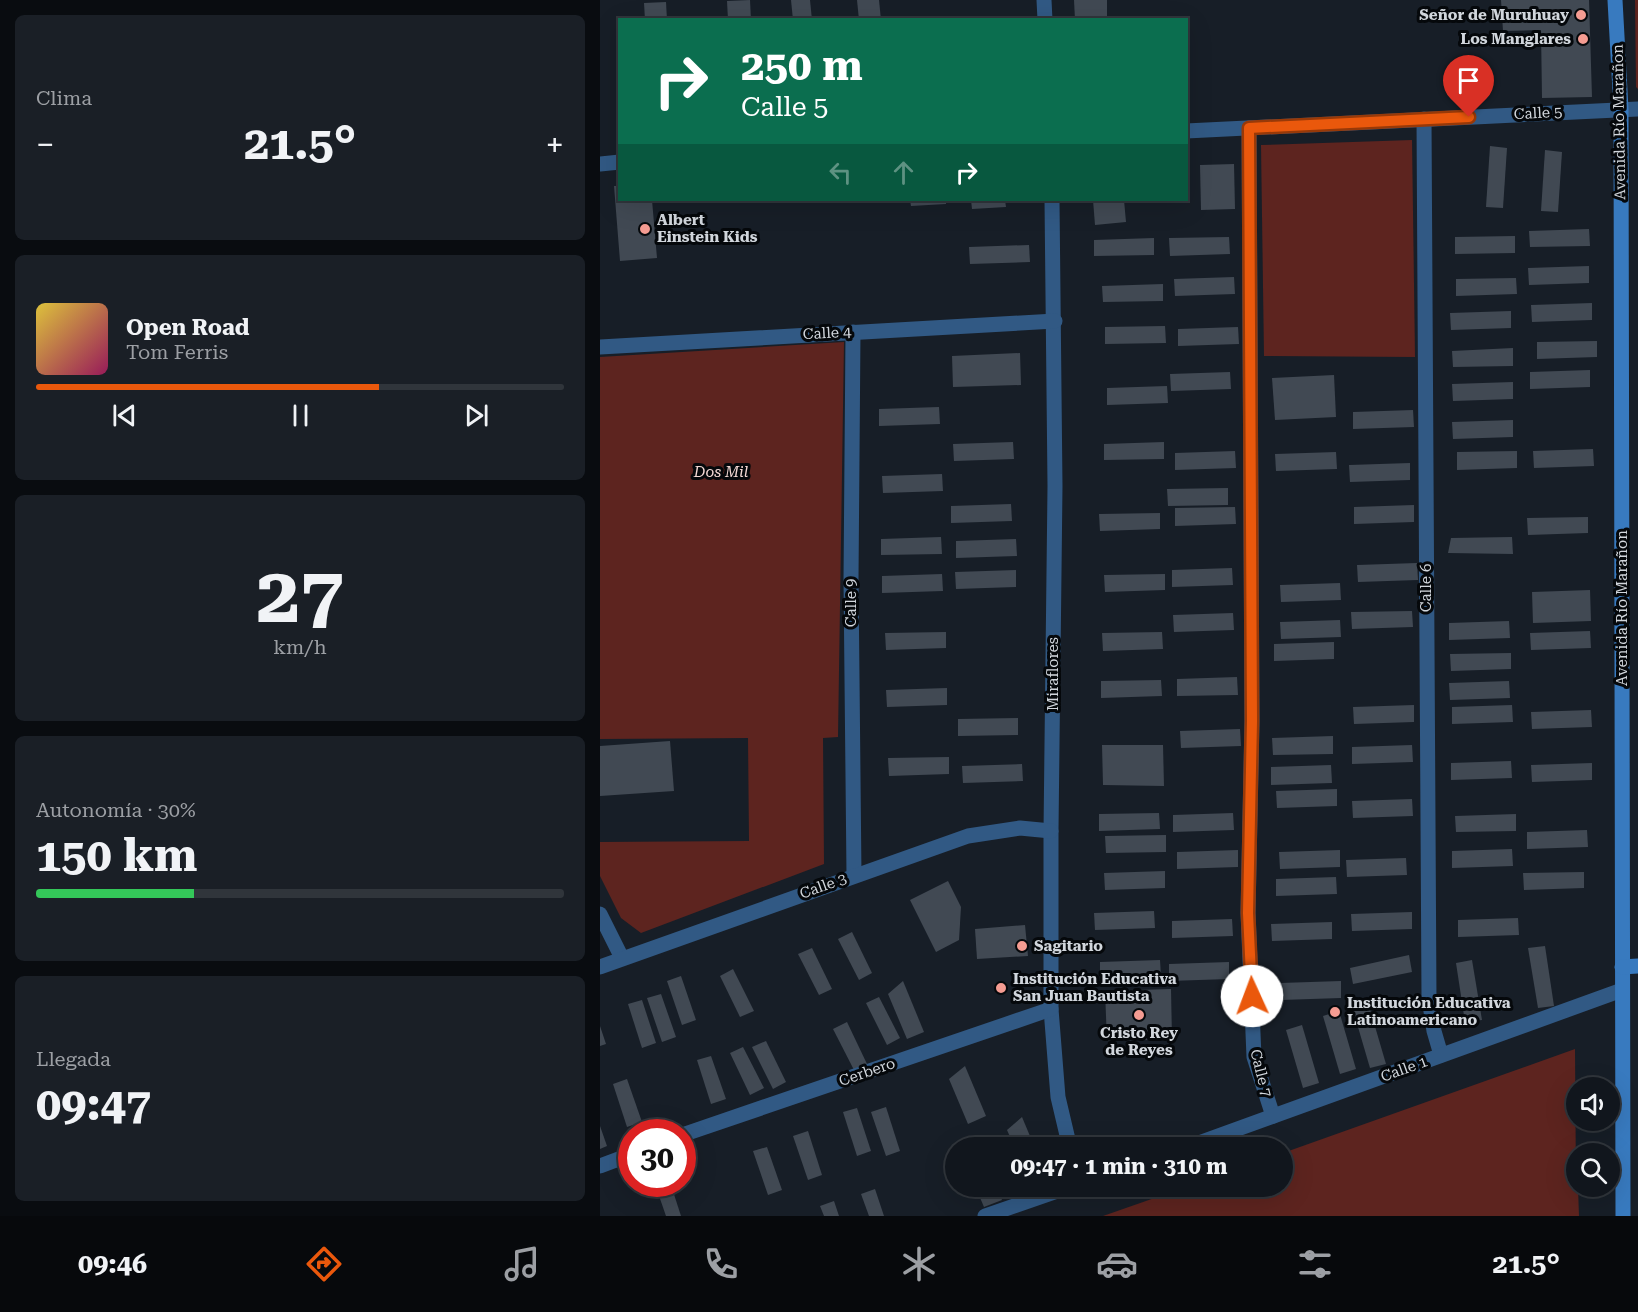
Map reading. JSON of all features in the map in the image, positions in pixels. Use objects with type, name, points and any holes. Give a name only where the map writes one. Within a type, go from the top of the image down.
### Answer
[{"type":"main road","name":"Avenida Río Marañon","points":[[1615,0],[1621,109],[1623,1216]]},
{"type":"main road","points":[[1622,967],[1638,966]]},
{"type":"street","points":[[1044,0],[1045,18]]},
{"type":"street","name":"Calle 5","points":[[1188,131],[1638,109]]},
{"type":"street","name":"Calle 6","points":[[1424,119],[1430,998],[1434,1031],[1441,1055]]},
{"type":"street","name":"Calle 7","points":[[1249,128],[1252,721],[1248,913],[1254,1057],[1273,1116]]},
{"type":"street","points":[[600,164],[618,162]]},
{"type":"street","name":"Miraflores","points":[[1052,201],[1055,510],[1051,1009],[1058,1097],[1067,1137]]},
{"type":"street","name":"Calle 4","points":[[600,347],[1054,321]]},
{"type":"street","name":"Calle 9","points":[[853,332],[851,580],[854,875]]},
{"type":"street","name":"Calle 3","points":[[600,967],[968,836],[1020,828],[1051,831]]},
{"type":"street","points":[[600,914],[622,958]]},
{"type":"street","name":"Calle 1","points":[[1215,1137],[1622,990]]},
{"type":"street","name":"Cerbero","points":[[696,1130],[1051,1009]]},
{"type":"street","points":[[600,1166],[618,1159]]},
{"type":"street","points":[[985,1216],[1039,1197]]},
{"type":"green space","points":[[1635,0],[1638,0],[1638,89],[1636,87]]},
{"type":"green space","points":[[1412,140],[1415,357],[1264,356],[1261,145]]},
{"type":"green space","name":"Dos Mil","points":[[844,342],[838,737],[823,738],[824,864],[641,933],[621,918],[600,876],[600,842],[749,841],[748,738],[600,739],[600,357]]},
{"type":"green space","points":[[1575,1049],[1575,1077],[1566,1077],[1566,1131],[1576,1131],[1576,1143],[1566,1143],[1566,1197],[1578,1197],[1579,1216],[1103,1216],[1157,1197],[1293,1197],[1293,1149]]},
{"type":"building","points":[[750,0],[751,18],[728,18],[727,1]]},
{"type":"building","points":[[791,0],[810,0],[812,18],[793,18]]},
{"type":"building","points":[[857,0],[879,0],[881,18],[859,18]]},
{"type":"building","points":[[1074,0],[1107,0],[1107,18],[1075,18]]},
{"type":"building","points":[[1501,0],[1589,0],[1592,97],[1542,98],[1541,30],[1503,31]]},
{"type":"building","points":[[666,2],[667,18],[645,18],[644,3]]},
{"type":"building","points":[[1490,146],[1507,148],[1503,208],[1486,207]]},
{"type":"building","points":[[1545,150],[1562,152],[1558,212],[1541,211]]},
{"type":"building","points":[[1234,164],[1235,209],[1201,210],[1200,165]]},
{"type":"building","points":[[614,186],[618,186],[618,201],[652,201],[657,258],[620,261]]},
{"type":"building","points":[[910,201],[946,201],[946,204],[911,206]]},
{"type":"building","points":[[971,201],[1005,201],[1006,207],[972,209]]},
{"type":"building","points":[[1093,201],[1124,201],[1126,222],[1095,225]]},
{"type":"building","points":[[1589,229],[1590,246],[1530,247],[1529,231]]},
{"type":"building","points":[[1515,236],[1515,253],[1455,254],[1455,237]]},
{"type":"building","points":[[1229,237],[1230,254],[1170,256],[1169,238]]},
{"type":"building","points":[[1154,238],[1154,255],[1094,256],[1094,240]]},
{"type":"building","points":[[1029,245],[1030,262],[970,264],[969,247]]},
{"type":"building","points":[[1589,266],[1589,283],[1529,285],[1528,268]]},
{"type":"building","points":[[1234,277],[1235,294],[1175,296],[1174,279]]},
{"type":"building","points":[[1516,278],[1517,294],[1456,296],[1456,279]]},
{"type":"building","points":[[1163,284],[1163,301],[1103,302],[1102,286]]},
{"type":"building","points":[[1592,303],[1592,320],[1532,322],[1531,305]]},
{"type":"building","points":[[1511,311],[1511,328],[1451,330],[1450,313]]},
{"type":"building","points":[[1165,326],[1166,343],[1105,344],[1105,327]]},
{"type":"building","points":[[1238,327],[1239,344],[1178,346],[1178,329]]},
{"type":"building","points":[[1597,341],[1597,357],[1537,359],[1537,342]]},
{"type":"building","points":[[1513,348],[1513,366],[1453,367],[1452,351]]},
{"type":"building","points":[[1020,353],[1021,385],[953,387],[952,356]]},
{"type":"building","points":[[1590,370],[1590,387],[1530,389],[1530,372]]},
{"type":"building","points":[[1230,372],[1231,389],[1171,391],[1170,374]]},
{"type":"building","points":[[1334,375],[1336,417],[1275,420],[1272,378]]},
{"type":"building","points":[[1513,382],[1513,399],[1453,401],[1452,384]]},
{"type":"building","points":[[1167,386],[1168,403],[1107,405],[1107,388]]},
{"type":"building","points":[[939,407],[940,424],[879,426],[879,409]]},
{"type":"building","points":[[1413,410],[1414,427],[1353,429],[1353,412]]},
{"type":"building","points":[[1513,420],[1513,437],[1453,439],[1452,422]]},
{"type":"building","points":[[1013,442],[1014,459],[954,461],[953,444]]},
{"type":"building","points":[[1164,442],[1164,459],[1104,460],[1104,444]]},
{"type":"building","points":[[1593,449],[1594,466],[1534,468],[1533,451]]},
{"type":"building","points":[[1235,451],[1236,468],[1175,470],[1175,453]]},
{"type":"building","points":[[1517,451],[1517,468],[1457,470],[1457,452]]},
{"type":"building","points":[[1336,452],[1337,469],[1276,471],[1275,454]]},
{"type":"building","points":[[1410,463],[1410,480],[1350,482],[1349,465]]},
{"type":"building","points":[[942,474],[943,491],[883,493],[882,476]]},
{"type":"building","points":[[1228,488],[1228,505],[1168,506],[1167,489]]},
{"type":"building","points":[[1011,504],[1012,521],[951,523],[951,506]]},
{"type":"building","points":[[1414,505],[1414,522],[1354,524],[1354,507]]},
{"type":"building","points":[[1235,507],[1236,524],[1175,526],[1175,508]]},
{"type":"building","points":[[1160,513],[1160,529],[1100,531],[1099,514]]},
{"type":"building","points":[[1588,517],[1588,533],[1528,535],[1527,518]]},
{"type":"building","points":[[941,537],[942,554],[881,555],[881,539]]},
{"type":"building","points":[[1512,537],[1513,554],[1448,553],[1451,538]]},
{"type":"building","points":[[1016,539],[1017,556],[956,558],[956,541]]},
{"type":"building","points":[[1417,563],[1418,580],[1358,582],[1357,565]]},
{"type":"building","points":[[1232,568],[1233,585],[1172,587],[1172,570]]},
{"type":"building","points":[[1016,570],[1016,587],[956,589],[955,572]]},
{"type":"building","points":[[942,574],[943,591],[882,593],[882,576]]},
{"type":"building","points":[[1165,574],[1165,590],[1105,592],[1104,575]]},
{"type":"building","points":[[1340,583],[1341,600],[1281,602],[1280,585]]},
{"type":"building","points":[[1590,590],[1591,621],[1533,623],[1532,592]]},
{"type":"building","points":[[1412,611],[1413,627],[1352,629],[1351,612]]},
{"type":"building","points":[[1233,613],[1234,630],[1174,632],[1173,615]]},
{"type":"building","points":[[1340,620],[1341,637],[1281,639],[1280,622]]},
{"type":"building","points":[[1509,621],[1510,638],[1449,640],[1449,623]]},
{"type":"building","points":[[1590,631],[1591,648],[1531,650],[1530,633]]},
{"type":"building","points":[[946,632],[946,648],[886,650],[885,633]]},
{"type":"building","points":[[1162,632],[1163,649],[1103,651],[1102,633]]},
{"type":"building","points":[[1334,642],[1334,659],[1274,661],[1274,644]]},
{"type":"building","points":[[1511,653],[1511,669],[1451,671],[1450,654]]},
{"type":"building","points":[[1237,677],[1238,695],[1177,696],[1177,679]]},
{"type":"building","points":[[1161,680],[1162,696],[1101,698],[1101,681]]},
{"type":"building","points":[[1509,681],[1510,698],[1450,700],[1449,683]]},
{"type":"building","points":[[947,688],[947,705],[887,707],[886,690]]},
{"type":"building","points":[[1414,705],[1414,722],[1354,724],[1353,707]]},
{"type":"building","points":[[1512,705],[1513,722],[1452,724],[1452,707]]},
{"type":"building","points":[[1591,710],[1592,727],[1532,729],[1531,712]]},
{"type":"building","points":[[1018,718],[1018,735],[958,736],[958,719]]},
{"type":"building","points":[[1240,729],[1241,746],[1181,748],[1180,731]]},
{"type":"building","points":[[1333,736],[1333,754],[1273,755],[1272,738]]},
{"type":"building","points":[[670,741],[674,791],[600,796],[600,746]]},
{"type":"building","points":[[1102,745],[1163,745],[1164,786],[1103,785]]},
{"type":"building","points":[[1412,745],[1413,762],[1352,764],[1352,747]]},
{"type":"building","points":[[949,757],[949,774],[889,776],[888,758]]},
{"type":"building","points":[[1511,761],[1512,778],[1451,780],[1451,763]]},
{"type":"building","points":[[1592,763],[1592,780],[1532,782],[1531,765]]},
{"type":"building","points":[[1022,764],[1023,781],[963,783],[962,766]]},
{"type":"building","points":[[1331,765],[1332,783],[1271,785],[1271,767]]},
{"type":"building","points":[[1337,789],[1337,806],[1277,808],[1276,791]]},
{"type":"building","points":[[1412,799],[1413,816],[1353,818],[1352,801]]},
{"type":"building","points":[[1159,813],[1160,829],[1099,831],[1099,814]]},
{"type":"building","points":[[1233,813],[1234,830],[1173,832],[1173,815]]},
{"type":"building","points":[[1516,814],[1516,831],[1456,832],[1455,816]]},
{"type":"building","points":[[1587,830],[1588,847],[1527,849],[1527,832]]},
{"type":"building","points":[[1166,835],[1166,852],[1106,853],[1105,836]]},
{"type":"building","points":[[1512,849],[1513,866],[1452,868],[1452,851]]},
{"type":"building","points":[[1238,850],[1238,867],[1177,869],[1177,852]]},
{"type":"building","points":[[1340,850],[1340,867],[1280,869],[1279,852]]},
{"type":"building","points":[[1406,858],[1407,875],[1347,877],[1346,860]]},
{"type":"building","points":[[1165,871],[1165,888],[1105,890],[1104,873]]},
{"type":"building","points":[[1584,872],[1584,888],[1524,890],[1523,873]]},
{"type":"building","points":[[1336,877],[1337,894],[1276,896],[1276,879]]},
{"type":"building","points":[[948,881],[961,907],[959,940],[936,952],[910,900]]},
{"type":"building","points":[[1154,911],[1155,928],[1095,930],[1094,913]]},
{"type":"building","points":[[1412,912],[1412,929],[1352,931],[1351,914]]},
{"type":"building","points":[[1518,918],[1519,935],[1458,937],[1458,920]]},
{"type":"building","points":[[1232,919],[1233,936],[1172,938],[1172,921]]},
{"type":"building","points":[[1332,922],[1332,939],[1272,941],[1271,924]]},
{"type":"building","points":[[1025,925],[1028,956],[977,959],[975,929]]},
{"type":"building","points":[[852,932],[872,973],[859,980],[838,939]]},
{"type":"building","points":[[1545,946],[1554,1006],[1538,1008],[1528,948]]},
{"type":"building","points":[[812,948],[832,989],[819,995],[798,954]]},
{"type":"building","points":[[1409,955],[1412,972],[1353,984],[1350,968]]},
{"type":"building","points":[[1160,960],[1161,977],[1100,979],[1100,962]]},
{"type":"building","points":[[1472,960],[1482,1020],[1465,1022],[1456,963]]},
{"type":"building","points":[[1229,962],[1229,979],[1169,981],[1169,964]]},
{"type":"building","points":[[733,969],[754,1011],[740,1017],[720,976]]},
{"type":"building","points":[[681,976],[696,1020],[682,1025],[667,981]]},
{"type":"building","points":[[903,981],[924,1032],[907,1039],[888,994]]},
{"type":"building","points":[[1341,981],[1341,998],[1281,1000],[1280,983]]},
{"type":"building","name":"Cristo Rey de Reyes","points":[[1171,989],[1172,1039],[1107,1041],[1105,991]]},
{"type":"building","points":[[661,994],[676,1037],[662,1042],[647,998]]},
{"type":"building","points":[[879,997],[900,1038],[887,1045],[866,1003]]},
{"type":"building","points":[[642,1000],[656,1043],[642,1048],[628,1004]]},
{"type":"building","points":[[1369,1006],[1386,1064],[1370,1068],[1353,1010]]},
{"type":"building","points":[[1339,1011],[1356,1069],[1340,1074],[1323,1016]]},
{"type":"building","points":[[847,1022],[867,1064],[854,1070],[833,1029]]},
{"type":"building","points":[[1302,1025],[1319,1083],[1303,1088],[1286,1030]]},
{"type":"building","points":[[600,1026],[606,1044],[600,1046]]},
{"type":"building","points":[[766,1041],[786,1082],[773,1089],[752,1047]]},
{"type":"building","points":[[743,1047],[764,1088],[750,1095],[730,1053]]},
{"type":"building","points":[[711,1056],[726,1099],[711,1104],[697,1060]]},
{"type":"building","points":[[965,1066],[986,1116],[968,1124],[949,1079]]},
{"type":"building","points":[[627,1079],[641,1119],[624,1119],[613,1084]]},
{"type":"building","points":[[886,1107],[900,1151],[886,1156],[871,1112]]},
{"type":"building","points":[[857,1108],[871,1151],[857,1156],[843,1112]]},
{"type":"building","points":[[1022,1117],[1030,1137],[1010,1137],[1007,1130]]},
{"type":"building","points":[[600,1126],[607,1146],[600,1149]]},
{"type":"building","points":[[808,1131],[822,1175],[808,1180],[793,1136]]},
{"type":"building","points":[[767,1147],[782,1190],[768,1195],[753,1151]]},
{"type":"building","points":[[875,1189],[884,1216],[869,1216],[861,1194]]},
{"type":"building","points":[[659,1197],[675,1197],[681,1216],[666,1216]]},
{"type":"building","points":[[980,1197],[1001,1197],[1002,1200],[984,1207]]},
{"type":"building","points":[[834,1201],[839,1216],[824,1216],[820,1206]]},
{"type":"place","name":"Señor de Muruhuay","points":[[1581,15]]},
{"type":"place","name":"Los Manglares","points":[[1583,39]]},
{"type":"place","name":"Albert Einstein Kids","points":[[645,229]]},
{"type":"place","name":"Sagitario","points":[[1022,946]]},
{"type":"place","name":"Institución Educativa San Juan Bautista","points":[[1001,988]]},
{"type":"place","name":"Institución Educativa Latinoamericano","points":[[1335,1012]]},
{"type":"place","name":"Cristo Rey de Reyes","points":[[1139,1015]]},
{"type":"route","points":[[1252,996],[1248,913],[1252,721],[1249,128],[1469,117]]}]
